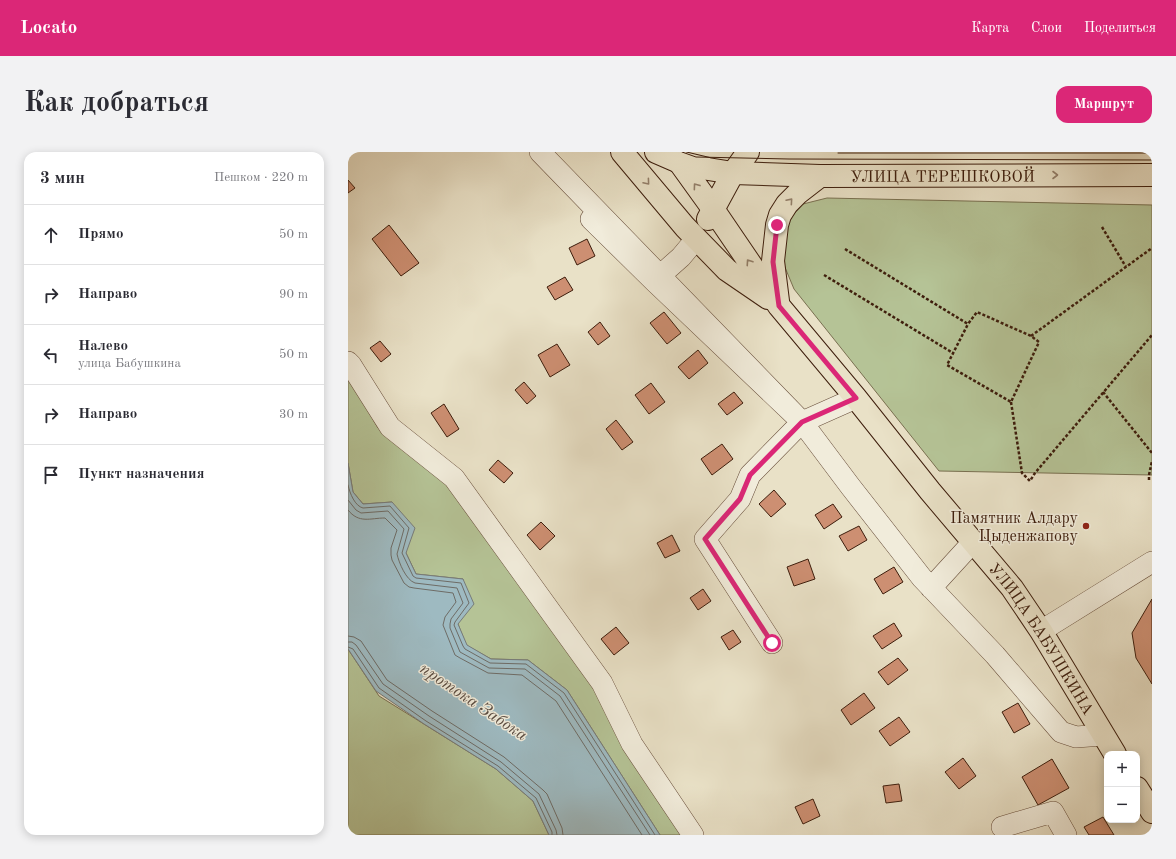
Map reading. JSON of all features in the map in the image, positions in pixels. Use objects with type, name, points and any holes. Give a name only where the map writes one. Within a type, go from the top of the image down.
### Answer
[{"type":"main road","name":"УЛИЦА БАБУШКИНА","points":[[622,152],[685,227],[727,270],[779,306]]},
{"type":"main road","name":"УЛИЦА ТЕРЕШКОВОЙ","points":[[656,152],[708,169],[733,173],[820,176],[1152,175]]},
{"type":"main road","points":[[696,239],[733,173],[748,152]]},
{"type":"main road","name":"УЛИЦА БАБУШКИНА","points":[[675,157],[713,209],[779,306],[856,398],[930,491],[1012,588],[1041,631],[1113,751]]},
{"type":"main road","points":[[779,306],[773,262],[777,225],[780,215],[787,204],[798,192],[820,176]]},
{"type":"main road","points":[[1140,793],[1152,812]]},
{"type":"street","points":[[540,152],[802,422],[922,578],[995,655],[1061,732],[1076,738],[1103,735]]},
{"type":"street","points":[[591,219],[802,422],[654,281],[591,219]]},
{"type":"street","points":[[654,281],[681,257],[696,239]]},
{"type":"street","points":[[348,362],[351,364],[390,427],[454,478],[459,484],[602,683],[632,744],[693,835]]},
{"type":"street","points":[[772,643],[705,539],[740,499],[750,475],[802,422],[856,398]]},
{"type":"street","points":[[931,588],[973,542]]},
{"type":"street","points":[[1041,631],[1152,562]]},
{"type":"street","points":[[1002,827],[1053,812],[1066,835]]},
{"type":"path","points":[[1102,227],[1126,267]]},
{"type":"path","points":[[1031,336],[1152,248]]},
{"type":"path","points":[[846,249],[968,324]]},
{"type":"path","points":[[824,275],[954,352]]},
{"type":"path","points":[[1011,402],[947,365],[968,324],[977,312],[1031,336],[1040,342],[1011,402],[1022,473],[1030,481],[1035,473],[1152,335]]},
{"type":"path","points":[[1103,392],[1152,453]]},
{"type":"path","points":[[1149,480],[1152,461]]},
{"type":"green space","points":[[827,198],[1152,205],[1152,475],[939,471],[794,289],[784,265],[783,244],[786,223],[803,204]]},
{"type":"green space","points":[[348,376],[378,428],[455,484],[592,676],[685,835],[660,835],[567,690],[528,660],[491,659],[466,645],[458,624],[463,579],[416,574],[406,553],[392,502],[363,504],[353,492],[348,463]]},
{"type":"green space","points":[[348,649],[379,696],[496,769],[533,801],[549,835],[348,835]]},
{"type":"water","name":"протока Забока","points":[[348,463],[353,492],[363,504],[392,502],[415,528],[406,553],[416,574],[463,579],[474,604],[458,624],[467,645],[491,659],[528,660],[567,690],[660,835],[549,835],[533,801],[496,769],[424,724],[376,691],[348,649]]},
{"type":"building","points":[[348,180],[355,188],[348,193]]},
{"type":"building","points":[[389,225],[419,263],[401,276],[372,239]]},
{"type":"building","points":[[587,239],[595,256],[577,265],[569,248]]},
{"type":"building","points":[[565,277],[573,290],[555,300],[547,287]]},
{"type":"building","points":[[664,312],[681,333],[667,344],[650,323]]},
{"type":"building","points":[[600,322],[610,336],[598,345],[588,332]]},
{"type":"building","points":[[380,341],[391,354],[381,362],[370,348]]},
{"type":"building","points":[[557,344],[570,365],[550,377],[538,355]]},
{"type":"building","points":[[698,350],[708,363],[689,379],[678,367]]},
{"type":"building","points":[[524,382],[536,396],[527,404],[515,390]]},
{"type":"building","points":[[651,383],[665,402],[649,414],[635,395]]},
{"type":"building","points":[[734,392],[743,403],[727,415],[718,404]]},
{"type":"building","points":[[444,404],[459,429],[447,437],[431,413]]},
{"type":"building","points":[[616,420],[633,442],[622,450],[606,429]]},
{"type":"building","points":[[722,444],[733,459],[712,475],[701,459]]},
{"type":"building","points":[[498,460],[513,473],[504,483],[489,470]]},
{"type":"building","points":[[774,490],[786,504],[771,517],[759,504]]},
{"type":"building","points":[[833,504],[842,517],[824,529],[815,515]]},
{"type":"building","points":[[541,522],[555,536],[540,550],[527,535]]},
{"type":"building","points":[[859,526],[867,540],[848,551],[839,536]]},
{"type":"building","points":[[672,535],[680,551],[665,558],[657,543]]},
{"type":"building","points":[[808,559],[815,579],[794,586],[787,567]]},
{"type":"building","points":[[894,567],[903,582],[883,594],[874,579]]},
{"type":"building","points":[[703,589],[711,601],[698,610],[690,598]]},
{"type":"building","points":[[1152,599],[1152,684],[1136,658],[1132,633]]},
{"type":"building","points":[[894,623],[902,636],[882,649],[873,636]]},
{"type":"building","points":[[616,627],[629,643],[614,655],[601,639]]},
{"type":"building","points":[[733,630],[741,642],[729,650],[721,637]]},
{"type":"building","points":[[898,658],[908,670],[888,685],[878,672]]},
{"type":"building","points":[[864,693],[875,708],[851,725],[841,710]]},
{"type":"building","points":[[1018,703],[1030,724],[1014,733],[1002,712]]},
{"type":"building","points":[[899,717],[910,732],[890,746],[879,731]]},
{"type":"building","points":[[963,758],[976,776],[959,789],[945,772]]},
{"type":"building","points":[[1052,759],[1069,788],[1038,805],[1022,777]]},
{"type":"building","points":[[899,784],[902,801],[886,803],[883,786]]},
{"type":"building","points":[[813,799],[820,816],[803,824],[795,807]]},
{"type":"building","points":[[1103,817],[1104,823],[1107,823],[1114,835],[1089,835],[1084,827]]},
{"type":"tram line","points":[[682,152],[696,157],[789,159],[1152,160]]},
{"type":"tram line","points":[[838,153],[1152,153]]},
{"type":"place","name":"Памятник Алдару Цыденжапову","points":[[1086,526]]},
{"type":"route","points":[[772,643],[705,539],[740,499],[750,475],[802,422],[856,398],[779,306],[773,262],[777,225]]}]
